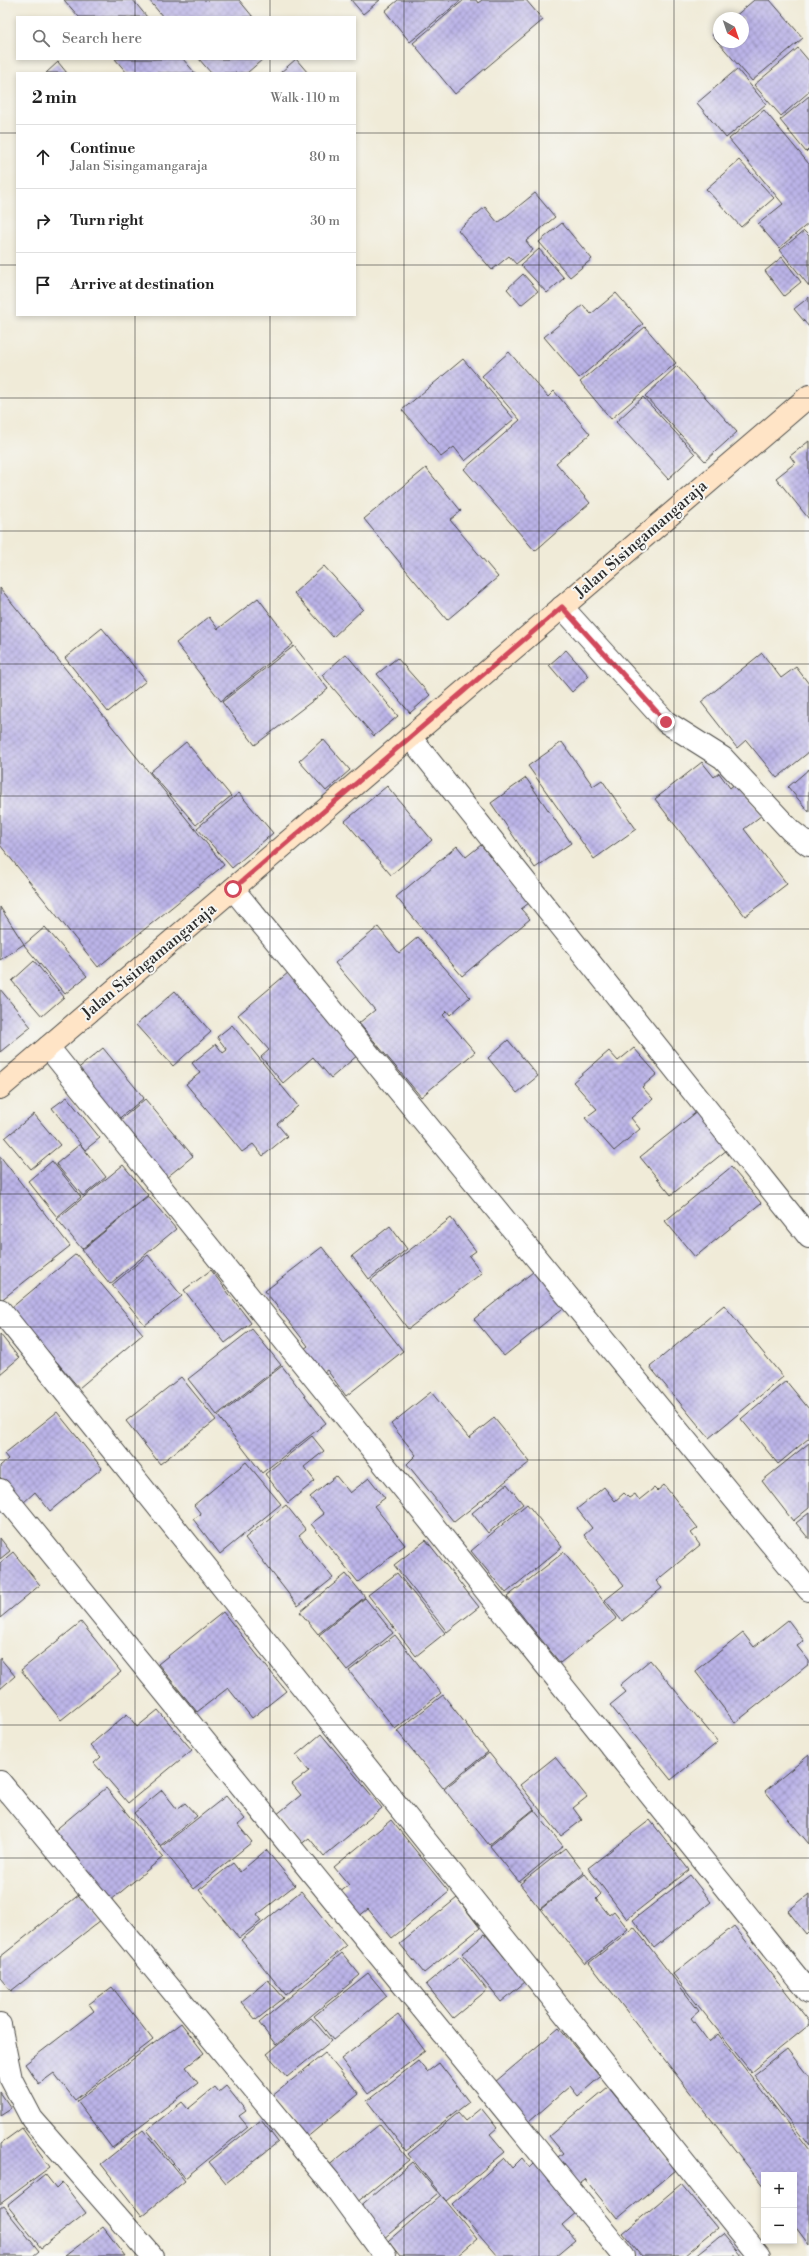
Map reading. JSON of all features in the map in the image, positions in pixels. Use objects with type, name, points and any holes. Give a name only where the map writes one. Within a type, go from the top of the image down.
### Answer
[{"type":"street","name":"Jalan Sisingamangaraja","points":[[3,1079],[48,1047],[809,396]]},
{"type":"street","points":[[562,607],[666,722],[723,758],[791,830],[809,845]]},
{"type":"street","points":[[410,737],[809,1237]]},
{"type":"street","points":[[233,889],[809,1590]]},
{"type":"street","points":[[48,1047],[809,1992]]},
{"type":"street","points":[[0,1310],[759,2256]]},
{"type":"street","points":[[0,1490],[624,2256]]},
{"type":"street","points":[[0,1782],[336,2189],[385,2256]]},
{"type":"street","points":[[0,2025],[11,2079],[32,2119],[152,2256]]},
{"type":"building","points":[[64,0],[133,0],[146,16],[78,16]]},
{"type":"building","points":[[149,0],[239,0],[252,16],[162,16]]},
{"type":"building","points":[[351,0],[380,0],[363,14]]},
{"type":"building","points":[[398,0],[461,0],[410,42],[385,11]]},
{"type":"building","points":[[464,0],[476,0],[478,3],[482,0],[526,0],[543,20],[455,94],[413,43]]},
{"type":"building","points":[[754,0],[770,0],[803,38],[752,81],[723,48],[749,48],[749,12],[740,12]]},
{"type":"building","points":[[798,48],[809,61],[809,92],[781,116],[754,85]]},
{"type":"building","points":[[116,60],[184,60],[194,72],[126,72]]},
{"type":"building","points":[[200,60],[262,60],[248,72],[210,72]]},
{"type":"building","points":[[295,60],[297,60],[307,72],[281,72]]},
{"type":"building","points":[[58,62],[66,72],[47,72]]},
{"type":"building","points":[[737,69],[766,104],[726,138],[697,103]]},
{"type":"building","points":[[809,96],[809,149],[806,152],[780,120]]},
{"type":"building","points":[[764,110],[809,164],[809,223],[779,248],[758,224],[783,204],[729,139]]},
{"type":"building","points":[[739,160],[774,198],[741,227],[706,189]]},
{"type":"building","points":[[535,193],[555,217],[526,241],[533,250],[516,264],[509,256],[492,270],[458,230],[485,207],[498,223]]},
{"type":"building","points":[[562,223],[592,259],[570,277],[539,242]]},
{"type":"building","points":[[804,231],[809,236],[809,286],[780,250]]},
{"type":"building","points":[[539,249],[564,278],[547,293],[521,265]]},
{"type":"building","points":[[782,257],[801,282],[784,296],[765,271]]},
{"type":"building","points":[[523,274],[538,291],[521,305],[507,289]]},
{"type":"building","points":[[616,293],[643,324],[579,378],[544,337],[583,305],[591,314]]},
{"type":"building","points":[[809,297],[809,327],[794,309]]},
{"type":"building","points":[[645,327],[676,363],[611,419],[580,382]]},
{"type":"building","points":[[509,352],[548,397],[554,391],[590,434],[556,463],[590,503],[535,551],[464,469],[520,420],[482,376]]},
{"type":"building","points":[[463,359],[514,419],[465,461],[454,447],[441,457],[402,410]]},
{"type":"building","points":[[677,366],[737,432],[705,461],[645,396]]},
{"type":"building","points":[[643,397],[695,454],[668,479],[616,422]]},
{"type":"building","points":[[809,441],[809,519],[776,478],[795,463],[790,456]]},
{"type":"building","points":[[426,468],[461,511],[450,520],[498,577],[447,620],[364,519]]},
{"type":"building","points":[[324,566],[363,609],[333,637],[294,593]]},
{"type":"building","points":[[0,588],[224,865],[98,967],[0,845]]},
{"type":"building","points":[[258,598],[293,644],[221,701],[176,643],[209,617],[218,629]]},
{"type":"building","points":[[102,628],[146,681],[108,712],[65,658]]},
{"type":"building","points":[[294,646],[328,689],[255,745],[222,702]]},
{"type":"building","points":[[566,650],[589,676],[572,692],[549,665]]},
{"type":"building","points":[[762,653],[781,678],[796,667],[809,684],[809,752],[777,778],[746,740],[737,748],[701,702]]},
{"type":"building","points":[[346,654],[398,716],[374,736],[322,675]]},
{"type":"building","points":[[397,658],[430,695],[410,713],[377,674]]},
{"type":"building","points":[[323,739],[350,770],[326,791],[299,761]]},
{"type":"building","points":[[186,742],[231,796],[196,825],[150,772]]},
{"type":"building","points":[[562,742],[593,786],[602,780],[636,829],[594,859],[528,766]]},
{"type":"building","points":[[702,762],[714,777],[719,773],[730,788],[737,782],[762,815],[744,829],[787,884],[745,916],[655,799]]},
{"type":"building","points":[[809,769],[809,812],[788,787]]},
{"type":"building","points":[[526,778],[571,843],[535,868],[491,803]]},
{"type":"building","points":[[387,786],[432,840],[391,875],[345,821]]},
{"type":"building","points":[[239,793],[273,833],[232,868],[197,828]]},
{"type":"building","points":[[481,845],[529,903],[521,909],[530,919],[462,976],[396,897],[457,846],[466,857]]},
{"type":"building","points":[[0,907],[24,944],[0,960]]},
{"type":"building","points":[[45,927],[87,976],[65,994],[24,945]]},
{"type":"building","points":[[378,927],[399,953],[418,937],[470,997],[450,1015],[447,1011],[443,1015],[475,1052],[421,1097],[359,1023],[375,1010],[335,963]]},
{"type":"building","points":[[34,961],[64,997],[42,1016],[12,981]]},
{"type":"building","points":[[289,972],[359,1054],[331,1078],[313,1057],[283,1083],[261,1057],[269,1050],[238,1015]]},
{"type":"building","points":[[0,989],[31,1027],[0,1052]]},
{"type":"building","points":[[175,991],[211,1032],[173,1066],[136,1025]]},
{"type":"building","points":[[232,1025],[298,1106],[277,1124],[287,1136],[263,1156],[253,1144],[242,1152],[186,1084],[200,1073],[192,1063],[216,1044],[223,1053],[227,1050],[217,1037]]},
{"type":"building","points":[[508,1040],[538,1076],[517,1093],[488,1058]]},
{"type":"building","points":[[103,1048],[144,1098],[116,1121],[75,1071]]},
{"type":"building","points":[[634,1048],[657,1074],[642,1087],[653,1099],[631,1118],[640,1129],[614,1151],[585,1118],[597,1109],[573,1082],[609,1051],[618,1061]]},
{"type":"building","points":[[67,1097],[100,1138],[85,1150],[52,1108]]},
{"type":"building","points":[[145,1099],[193,1156],[166,1178],[119,1121]]},
{"type":"building","points":[[703,1107],[733,1145],[671,1195],[640,1157]]},
{"type":"building","points":[[34,1114],[60,1145],[31,1169],[5,1138]]},
{"type":"building","points":[[80,1144],[106,1177],[83,1196],[56,1164]]},
{"type":"building","points":[[0,1156],[70,1246],[0,1301]]},
{"type":"building","points":[[52,1161],[81,1197],[57,1217],[28,1181]]},
{"type":"building","points":[[123,1165],[148,1195],[82,1249],[57,1219]]},
{"type":"building","points":[[731,1167],[761,1203],[695,1257],[665,1221]]},
{"type":"building","points":[[148,1196],[176,1229],[110,1284],[82,1250]]},
{"type":"building","points":[[451,1218],[476,1251],[469,1256],[482,1273],[408,1329],[371,1280]]},
{"type":"building","points":[[390,1226],[407,1249],[369,1279],[352,1256]]},
{"type":"building","points":[[322,1247],[403,1351],[346,1396],[327,1370],[318,1376],[300,1352],[308,1346],[265,1291]]},
{"type":"building","points":[[76,1254],[143,1334],[79,1388],[11,1308]]},
{"type":"building","points":[[148,1255],[182,1296],[145,1325],[112,1285]]},
{"type":"building","points":[[538,1268],[567,1305],[504,1356],[474,1319]]},
{"type":"building","points":[[211,1270],[251,1323],[225,1343],[184,1290]]},
{"type":"building","points":[[724,1305],[783,1377],[709,1438],[650,1367]]},
{"type":"building","points":[[252,1329],[281,1365],[217,1415],[188,1379]]},
{"type":"building","points":[[0,1334],[19,1358],[0,1374]]},
{"type":"building","points":[[282,1366],[326,1423],[262,1473],[218,1416]]},
{"type":"building","points":[[181,1377],[216,1420],[160,1464],[126,1421]]},
{"type":"building","points":[[786,1381],[809,1409],[809,1438],[778,1464],[741,1419]]},
{"type":"building","points":[[431,1392],[469,1438],[494,1418],[530,1462],[454,1522],[407,1464],[416,1455],[391,1424]]},
{"type":"building","points":[[57,1412],[102,1468],[50,1511],[35,1492],[22,1504],[0,1477],[0,1466],[8,1459],[4,1454]]},
{"type":"building","points":[[312,1436],[324,1451],[304,1467],[315,1481],[288,1503],[265,1474]]},
{"type":"building","points":[[809,1443],[809,1508],[793,1521],[762,1481]]},
{"type":"building","points":[[246,1462],[281,1504],[220,1554],[193,1519],[201,1514],[194,1505]]},
{"type":"building","points":[[336,1476],[350,1493],[369,1478],[385,1498],[374,1506],[405,1545],[358,1582],[311,1524],[324,1514],[310,1497]]},
{"type":"building","points":[[507,1484],[523,1504],[488,1533],[472,1513]]},
{"type":"building","points":[[664,1485],[698,1528],[691,1533],[700,1545],[656,1581],[662,1588],[622,1621],[605,1600],[624,1585],[584,1535],[592,1528],[577,1509],[604,1487],[615,1501],[624,1493],[629,1498],[635,1494],[639,1500],[654,1488],[657,1491]]},
{"type":"building","points":[[527,1504],[562,1547],[506,1593],[471,1551]]},
{"type":"building","points":[[286,1505],[306,1530],[299,1536],[333,1578],[298,1606],[245,1538]]},
{"type":"building","points":[[809,1513],[809,1539],[796,1523]]},
{"type":"building","points":[[0,1538],[10,1551],[0,1559]]},
{"type":"building","points":[[426,1540],[479,1607],[447,1632],[394,1565]]},
{"type":"building","points":[[13,1552],[40,1585],[0,1618],[0,1563]]},
{"type":"building","points":[[564,1552],[617,1618],[560,1663],[507,1597]]},
{"type":"building","points":[[397,1573],[445,1633],[416,1656],[368,1595]]},
{"type":"building","points":[[346,1574],[365,1597],[318,1634],[300,1612]]},
{"type":"building","points":[[365,1598],[393,1633],[347,1670],[319,1635]]},
{"type":"building","points":[[223,1612],[286,1691],[252,1718],[228,1688],[197,1712],[158,1664]]},
{"type":"building","points":[[788,1620],[804,1641],[797,1646],[809,1661],[809,1664],[735,1723],[695,1671],[743,1633],[754,1647]]},
{"type":"building","points":[[81,1622],[121,1672],[61,1720],[21,1670]]},
{"type":"building","points":[[395,1635],[441,1693],[395,1729],[349,1671]]},
{"type":"building","points":[[0,1658],[15,1676],[0,1689]]},
{"type":"building","points":[[650,1660],[718,1742],[671,1780],[610,1705],[626,1692],[620,1685]]},
{"type":"building","points":[[443,1695],[488,1752],[443,1788],[397,1731]]},
{"type":"building","points":[[158,1710],[192,1750],[128,1803],[94,1763],[101,1757],[90,1745],[127,1714],[137,1727]]},
{"type":"building","points":[[321,1734],[382,1808],[324,1856],[309,1838],[300,1845],[276,1815],[301,1795],[292,1784],[309,1771],[296,1755]]},
{"type":"building","points":[[489,1753],[534,1809],[489,1845],[444,1789]]},
{"type":"building","points":[[809,1755],[809,1844],[765,1791]]},
{"type":"building","points":[[555,1757],[587,1797],[573,1808],[582,1820],[561,1836],[520,1785]]},
{"type":"building","points":[[106,1788],[163,1857],[110,1901],[53,1832]]},
{"type":"building","points":[[162,1790],[177,1809],[185,1803],[197,1816],[160,1846],[134,1813]]},
{"type":"building","points":[[226,1796],[245,1819],[238,1825],[252,1842],[194,1889],[161,1847]]},
{"type":"building","points":[[534,1810],[563,1846],[519,1882],[490,1846]]},
{"type":"building","points":[[391,1820],[449,1892],[392,1938],[368,1909],[358,1917],[339,1893],[349,1885],[334,1867]]},
{"type":"building","points":[[650,1820],[689,1870],[627,1919],[588,1868]]},
{"type":"building","points":[[565,1848],[584,1873],[540,1909],[520,1884]]},
{"type":"building","points":[[266,1850],[295,1885],[257,1915],[261,1921],[239,1938],[199,1890],[233,1863],[240,1872]]},
{"type":"building","points":[[585,1874],[601,1894],[596,1899],[609,1915],[614,1911],[628,1929],[585,1964],[541,1909]]},
{"type":"building","points":[[690,1875],[711,1902],[654,1948],[633,1920]]},
{"type":"building","points":[[301,1891],[346,1946],[286,1995],[241,1940]]},
{"type":"building","points":[[80,1894],[101,1920],[11,1991],[0,1978],[0,1957]]},
{"type":"building","points":[[809,1894],[809,1931],[806,1934],[788,1911]]},
{"type":"building","points":[[457,1898],[480,1928],[424,1973],[400,1944]]},
{"type":"building","points":[[734,1926],[809,2021],[809,2025],[751,2072],[673,1974]]},
{"type":"building","points":[[634,1927],[699,2011],[691,2018],[709,2042],[718,2034],[809,2151],[809,2245],[797,2229],[797,2172],[761,2172],[761,2183],[589,1963]]},
{"type":"building","points":[[485,1934],[525,1982],[501,2002],[462,1954]]},
{"type":"building","points":[[342,1953],[360,1975],[276,2045],[259,2023]]},
{"type":"building","points":[[460,1956],[487,1990],[453,2018],[426,1984]]},
{"type":"building","points":[[368,1973],[387,1996],[333,2040],[314,2016]]},
{"type":"building","points":[[268,1980],[284,1998],[256,2020],[241,2002]]},
{"type":"building","points":[[112,1987],[153,2040],[75,2100],[54,2073],[39,2084],[25,2064],[94,2011],[89,2004]]},
{"type":"building","points":[[398,2015],[425,2051],[368,2094],[341,2059]]},
{"type":"building","points":[[311,2018],[331,2041],[287,2077],[267,2054]]},
{"type":"building","points":[[181,2023],[204,2053],[186,2067],[198,2083],[112,2148],[77,2101]]},
{"type":"building","points":[[559,2028],[600,2077],[578,2096],[570,2086],[529,2122],[495,2082]]},
{"type":"building","points":[[787,2049],[809,2077],[809,2146],[754,2075]]},
{"type":"building","points":[[325,2053],[359,2094],[305,2139],[271,2097]]},
{"type":"building","points":[[418,2061],[427,2072],[439,2063],[469,2102],[406,2151],[367,2101]]},
{"type":"building","points":[[226,2086],[246,2111],[239,2116],[248,2127],[185,2178],[147,2130],[182,2102],[188,2109],[215,2087],[219,2092]]},
{"type":"building","points":[[608,2087],[676,2170],[617,2219],[585,2179],[576,2186],[554,2160],[563,2153],[549,2136]]},
{"type":"building","points":[[0,2092],[11,2108],[0,2115]]},
{"type":"building","points":[[481,2108],[497,2128],[490,2134],[505,2152],[446,2201],[408,2154],[458,2113],[465,2121]]},
{"type":"building","points":[[261,2120],[278,2142],[226,2183],[209,2162]]},
{"type":"building","points":[[380,2124],[409,2160],[356,2203],[327,2167]]},
{"type":"building","points":[[22,2128],[50,2167],[0,2204],[0,2144]]},
{"type":"building","points":[[143,2130],[185,2181],[142,2216],[101,2164]]},
{"type":"building","points":[[504,2158],[512,2168],[522,2158],[530,2168],[535,2163],[578,2211],[562,2225],[575,2240],[556,2256],[497,2256],[452,2204]]},
{"type":"building","points":[[412,2162],[438,2193],[383,2239],[358,2208]]},
{"type":"building","points":[[45,2174],[56,2188],[62,2182],[86,2213],[41,2248],[7,2205]]},
{"type":"building","points":[[681,2184],[717,2228],[684,2256],[642,2256],[623,2233]]},
{"type":"building","points":[[441,2195],[477,2239],[457,2256],[400,2256],[388,2241]]},
{"type":"building","points":[[3,2206],[39,2251],[33,2256],[0,2256],[0,2208]]},
{"type":"building","points":[[103,2227],[125,2256],[65,2256]]},
{"type":"building","points":[[723,2234],[741,2256],[695,2256]]},
{"type":"route","points":[[233,889],[562,607],[666,722]]}]
